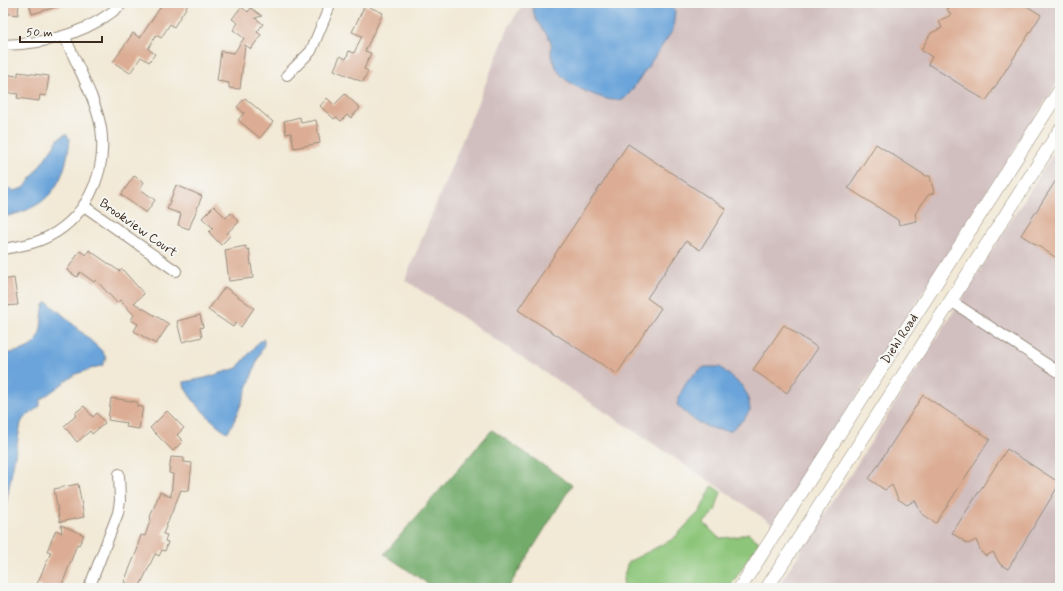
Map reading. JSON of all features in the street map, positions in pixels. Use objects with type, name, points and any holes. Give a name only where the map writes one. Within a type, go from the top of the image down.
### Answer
[{"type":"street","points":[[3,45],[22,45],[65,37],[103,18],[123,3]]},
{"type":"street","points":[[287,75],[312,51],[331,3]]},
{"type":"street","points":[[3,250],[32,244],[43,240],[64,226],[84,206],[91,194],[100,165],[100,127],[97,113],[65,37]]},
{"type":"street","name":"Diehl Road","points":[[740,588],[1060,90]]},
{"type":"street","name":"Diehl Road","points":[[767,588],[1060,130]]},
{"type":"street","name":"Brookview Court","points":[[84,206],[176,271]]},
{"type":"street","points":[[951,302],[1060,374]]},
{"type":"street","points":[[90,588],[118,513],[120,501],[119,474]]},
{"type":"shaded area","points":[[524,3],[1060,3],[1060,79],[774,525],[405,280],[510,24]]},
{"type":"shaded area","points":[[1060,143],[1060,588],[777,588],[838,494]]},
{"type":"green space","points":[[492,430],[572,485],[508,588],[434,588],[384,554]]},
{"type":"green space","points":[[712,486],[721,492],[715,511],[704,523],[719,538],[735,537],[748,533],[759,542],[729,588],[624,588],[623,579],[628,562],[673,539],[700,511]]},
{"type":"water","points":[[533,3],[671,3],[675,11],[673,30],[629,94],[622,99],[610,100],[578,88],[561,75],[552,58],[550,40],[538,23],[534,14]]},
{"type":"water","points":[[66,134],[70,139],[68,155],[59,181],[52,192],[44,200],[33,207],[19,213],[3,217],[3,187],[15,191],[25,187],[59,138]]},
{"type":"water","points":[[47,302],[102,351],[106,358],[103,365],[76,374],[40,400],[40,406],[24,418],[21,423],[3,520],[3,354],[20,351],[32,345],[39,334],[43,307]]},
{"type":"water","points":[[264,339],[264,344],[235,419],[231,428],[227,432],[208,417],[194,401],[188,394],[184,382],[205,378],[237,368],[259,342]]},
{"type":"water","points":[[705,367],[720,367],[742,386],[748,396],[750,410],[744,419],[730,431],[700,424],[677,405],[686,383],[694,374]]},
{"type":"building","points":[[3,3],[19,3],[18,15],[3,13]]},
{"type":"building","points":[[29,3],[62,3],[63,5],[32,14]]},
{"type":"building","points":[[163,3],[189,3],[174,27],[170,24],[161,38],[156,35],[148,49],[155,54],[149,62],[141,57],[130,73],[113,62],[133,33],[140,38]]},
{"type":"building","points":[[958,3],[1022,3],[1041,15],[986,101],[928,64],[932,57],[921,50],[931,33],[942,28],[939,21],[951,15],[947,9]]},
{"type":"building","points":[[365,5],[383,13],[365,51],[371,53],[364,69],[368,71],[363,82],[334,70],[340,56],[346,59],[349,51],[354,53],[362,36],[352,32]]},
{"type":"building","points":[[241,7],[248,12],[251,8],[262,16],[255,18],[263,24],[257,32],[261,35],[251,49],[245,45],[240,89],[229,88],[229,83],[217,81],[221,51],[234,53],[244,38],[233,30],[238,23],[232,19]]},
{"type":"building","points":[[18,72],[49,76],[46,96],[40,95],[39,101],[17,98],[18,94],[3,92],[3,74],[18,76]]},
{"type":"building","points":[[345,94],[360,108],[351,118],[347,115],[341,121],[336,117],[334,119],[320,106],[327,98],[334,105]]},
{"type":"building","points":[[245,98],[273,122],[260,138],[238,120],[244,113],[237,107]]},
{"type":"building","points":[[300,117],[301,123],[316,120],[320,143],[294,148],[291,133],[286,134],[284,121]]},
{"type":"building","points":[[628,144],[726,209],[700,250],[686,241],[647,298],[661,308],[617,374],[518,310]]},
{"type":"building","points":[[876,144],[926,176],[930,176],[934,193],[928,195],[915,214],[917,221],[899,225],[898,220],[848,188]]},
{"type":"building","points":[[1060,174],[1060,260],[1021,235]]},
{"type":"building","points":[[134,176],[144,182],[140,189],[155,200],[146,213],[121,195]]},
{"type":"building","points":[[176,185],[202,196],[189,229],[178,225],[181,214],[167,209]]},
{"type":"building","points":[[214,206],[226,218],[231,213],[239,222],[227,233],[230,236],[221,245],[209,232],[213,228],[202,218]]},
{"type":"building","points":[[246,246],[246,250],[249,249],[253,278],[229,281],[225,250]]},
{"type":"building","points":[[89,250],[119,271],[122,269],[144,294],[134,303],[169,324],[156,344],[134,331],[138,324],[131,320],[134,315],[120,300],[117,303],[96,280],[94,282],[80,272],[77,277],[67,270],[80,251],[86,255]]},
{"type":"building","points":[[14,278],[18,305],[3,306],[3,280]]},
{"type":"building","points":[[225,287],[254,308],[241,327],[236,323],[233,327],[208,310]]},
{"type":"building","points":[[200,315],[203,327],[200,328],[202,337],[182,342],[177,321]]},
{"type":"building","points":[[784,325],[818,348],[787,393],[753,370]]},
{"type":"building","points":[[923,395],[990,439],[936,523],[921,513],[915,500],[907,505],[898,499],[892,485],[885,490],[869,479]]},
{"type":"building","points":[[111,398],[137,402],[137,406],[143,407],[139,429],[126,427],[127,423],[108,420]]},
{"type":"building","points":[[84,406],[93,417],[97,413],[105,423],[92,434],[90,431],[77,442],[64,426],[77,415],[75,413]]},
{"type":"building","points":[[167,411],[184,428],[177,435],[183,441],[173,451],[150,428]]},
{"type":"building","points":[[1007,449],[1060,483],[1008,569],[1000,564],[993,552],[986,556],[981,552],[976,540],[968,544],[952,533]]},
{"type":"building","points":[[171,457],[184,458],[184,462],[192,463],[189,491],[181,490],[163,534],[167,535],[165,541],[168,542],[165,551],[162,550],[159,556],[155,554],[139,588],[124,582],[138,548],[141,535],[145,536],[151,518],[150,517],[160,492],[171,497],[173,474],[169,473]]},
{"type":"building","points":[[78,484],[84,517],[60,522],[54,489]]},
{"type":"building","points":[[61,525],[84,535],[79,545],[77,544],[61,588],[45,588],[37,584],[51,552],[47,551],[56,530],[62,533]]}]
